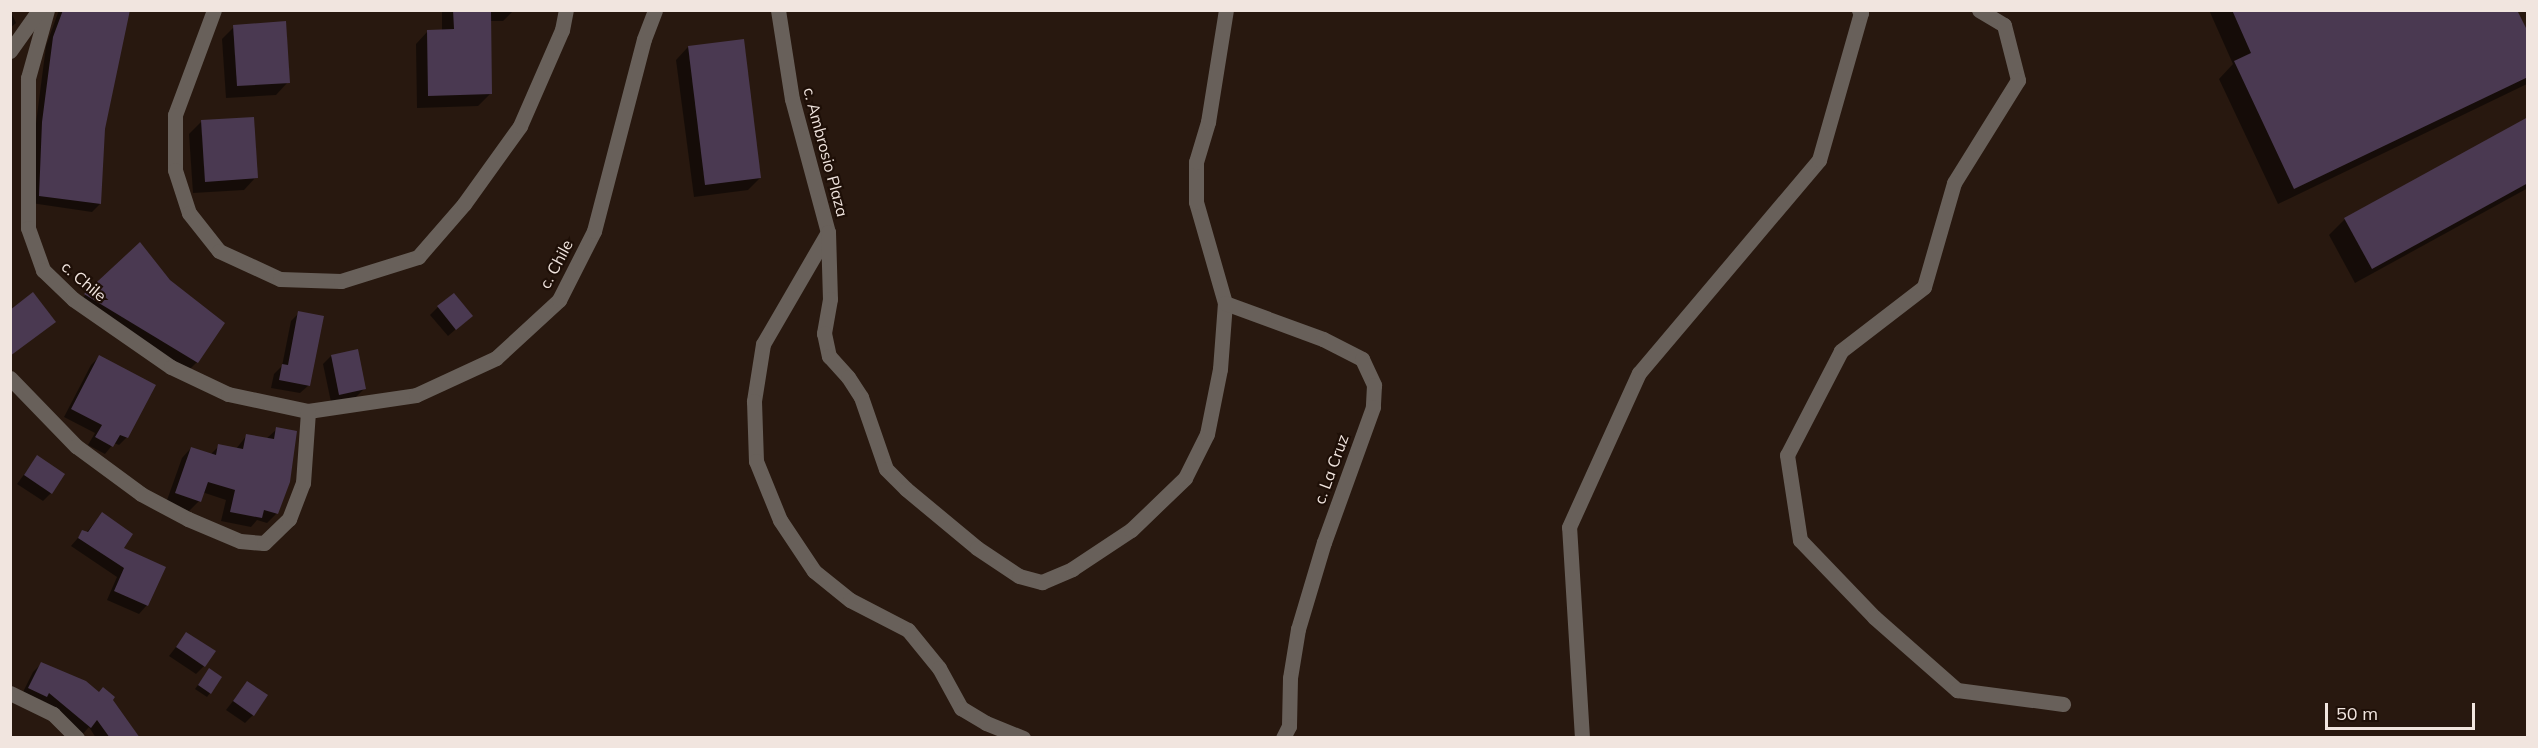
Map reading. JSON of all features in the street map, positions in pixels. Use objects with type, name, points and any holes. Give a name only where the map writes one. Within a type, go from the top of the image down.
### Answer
[{"type":"street","points":[[10,51],[39,10]]},
{"type":"street","name":"c. Chile","points":[[47,10],[28,78],[28,228],[43,270],[73,299],[171,367],[228,394],[308,411],[416,395],[496,358],[559,300],[594,231],[644,39],[655,10]]},
{"type":"street","points":[[214,10],[175,115],[175,170],[189,213],[219,251],[280,279],[341,281],[418,257],[464,204],[520,126],[562,30],[566,10]]},
{"type":"street","name":"c. Ambrosio Plaza","points":[[778,10],[792,99],[828,232],[763,344],[754,401],[756,462],[780,520],[814,571],[850,600],[908,630],[939,668],[961,708],[986,723],[1023,738]]},
{"type":"street","points":[[828,232],[830,299],[824,333],[829,356],[848,377],[861,397],[886,469],[906,489],[1004,568],[1018,576],[1042,582],[1072,569],[1131,530],[1185,478],[1207,434],[1220,369],[1225,303],[1196,202],[1196,162],[1208,122],[1226,10]]},
{"type":"street","points":[[1582,738],[1569,527],[1639,372],[1819,160],[1861,13],[1859,10]]},
{"type":"street","points":[[1979,10],[2004,25],[2018,80],[1954,183],[1924,286],[1841,351],[1786,455],[1800,540],[1874,617],[1957,690],[2063,704]]},
{"type":"street","name":"c. La Cruz","points":[[1225,303],[1323,339],[1362,359],[1374,385],[1373,406],[1324,542],[1298,629],[1290,678],[1288,726],[1283,738]]},
{"type":"street","points":[[10,378],[76,446],[141,494],[188,519],[240,541],[264,543],[289,519],[303,483],[308,411]]},
{"type":"street","points":[[10,693],[53,714],[77,738]]},
{"type":"building","points":[[63,10],[130,10],[105,129],[101,204],[39,196],[42,122],[53,37]]},
{"type":"building","points":[[453,10],[491,10],[492,94],[428,96],[427,30],[454,29]]},
{"type":"building","points":[[2232,10],[2517,10],[2528,32],[2528,77],[2294,189],[2234,61],[2251,53]]},
{"type":"building","points":[[286,21],[290,83],[237,86],[233,25]]},
{"type":"building","points":[[744,39],[761,178],[705,185],[688,46]]},
{"type":"building","points":[[254,117],[258,178],[205,182],[201,120]]},
{"type":"building","points":[[2528,117],[2528,183],[2372,269],[2344,218]]},
{"type":"building","points":[[140,242],[170,280],[225,323],[198,363],[84,294]]},
{"type":"building","points":[[33,292],[56,322],[10,356],[10,310]]},
{"type":"building","points":[[454,293],[473,316],[456,330],[437,306]]},
{"type":"building","points":[[298,311],[324,316],[310,386],[279,380],[282,364],[288,365]]},
{"type":"building","points":[[358,349],[366,389],[339,395],[331,355]]},
{"type":"building","points":[[99,355],[156,385],[128,438],[120,435],[113,447],[95,437],[102,425],[71,409]]},
{"type":"building","points":[[276,427],[297,431],[290,482],[278,514],[264,510],[262,518],[230,512],[235,490],[208,482],[201,502],[175,493],[191,447],[216,455],[218,444],[243,449],[246,434],[274,439]]},
{"type":"building","points":[[37,455],[65,474],[52,494],[24,475]]},
{"type":"building","points":[[102,512],[133,534],[124,548],[166,567],[148,606],[114,591],[124,568],[78,538],[82,530],[88,532]]},
{"type":"building","points":[[186,632],[216,651],[205,667],[176,647]]},
{"type":"building","points":[[41,662],[86,681],[99,692],[103,687],[115,697],[113,700],[140,738],[110,738],[97,720],[91,728],[49,693],[47,697],[28,688]]},
{"type":"building","points":[[209,668],[222,677],[211,694],[198,685]]},
{"type":"building","points":[[247,681],[268,695],[254,716],[233,701]]}]
